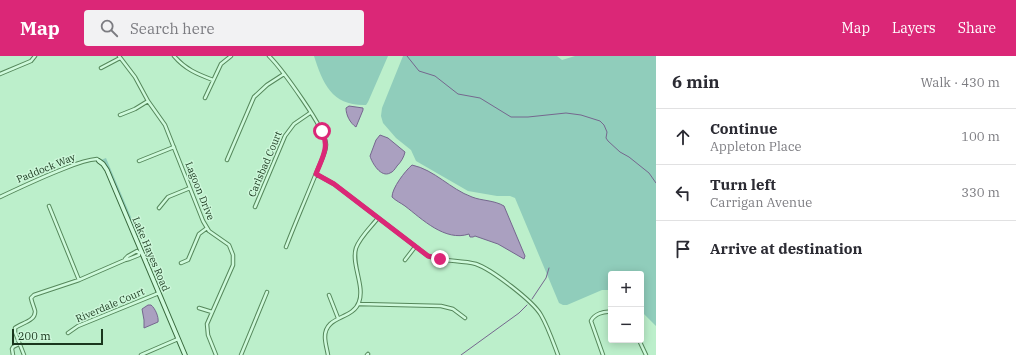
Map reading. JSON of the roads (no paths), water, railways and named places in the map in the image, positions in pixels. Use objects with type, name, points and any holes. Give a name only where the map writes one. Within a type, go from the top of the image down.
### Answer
[{"type":"street","points":[[0,74],[31,61],[35,56]]},
{"type":"street","points":[[174,56],[186,68],[195,74],[213,80]]},
{"type":"street","points":[[205,98],[221,64],[231,56]]},
{"type":"street","points":[[269,56],[284,74],[322,131],[326,143],[326,149],[286,246]]},
{"type":"street","points":[[101,68],[120,57]]},
{"type":"street","name":"Lagoon Drive","points":[[120,57],[135,77],[148,101],[165,125],[207,228],[228,245],[233,255],[232,265],[207,324],[208,335],[216,355]]},
{"type":"street","points":[[227,160],[254,97],[267,85],[284,74]]},
{"type":"street","points":[[120,115],[148,101]]},
{"type":"street","name":"Carlsbad Court","points":[[255,207],[285,136],[294,124],[310,113]]},
{"type":"street","points":[[139,160],[174,147]]},
{"type":"street","name":"Paddock Way","points":[[0,197],[78,163],[97,159],[99,161]]},
{"type":"street","name":"Lake Hayes Road","points":[[99,161],[107,170],[140,252],[185,355]]},
{"type":"street","points":[[316,174],[334,184],[433,258],[478,265],[493,273],[536,308],[544,321],[558,355]]},
{"type":"street","points":[[159,208],[168,197],[190,188]]},
{"type":"street","points":[[49,206],[79,280]]},
{"type":"street","points":[[328,355],[325,340],[326,330],[329,324],[352,312],[358,304],[360,293],[355,252],[358,243],[378,218]]},
{"type":"street","points":[[182,263],[188,260],[199,234],[207,228]]},
{"type":"street","points":[[405,260],[415,246]]},
{"type":"street","points":[[24,355],[15,332],[15,328],[35,316],[31,298],[34,295],[79,280],[139,255],[140,252]]},
{"type":"street","points":[[241,355],[267,292]]},
{"type":"street","name":"Riverdale Court","points":[[68,333],[78,326],[159,293]]},
{"type":"street","points":[[329,295],[338,318]]},
{"type":"street","points":[[358,304],[441,306],[453,309],[466,318]]},
{"type":"street","points":[[199,308],[212,312]]},
{"type":"street","points":[[604,355],[591,320],[594,316],[608,312]]},
{"type":"street","points":[[141,355],[178,339]]},
{"type":"street","points":[[640,343],[646,355]]},
{"type":"street","points":[[13,355],[13,347],[19,344]]},
{"type":"waterway","points":[[407,56],[419,71],[435,76],[458,94],[480,98],[511,117],[528,117],[566,113],[581,115],[600,121],[604,125],[607,132],[606,138],[608,141],[620,152],[629,157],[649,173],[656,183]]},
{"type":"waterway","points":[[532,299],[546,278],[549,268]]},
{"type":"waterway","points":[[461,355],[519,313],[527,305]]}]
